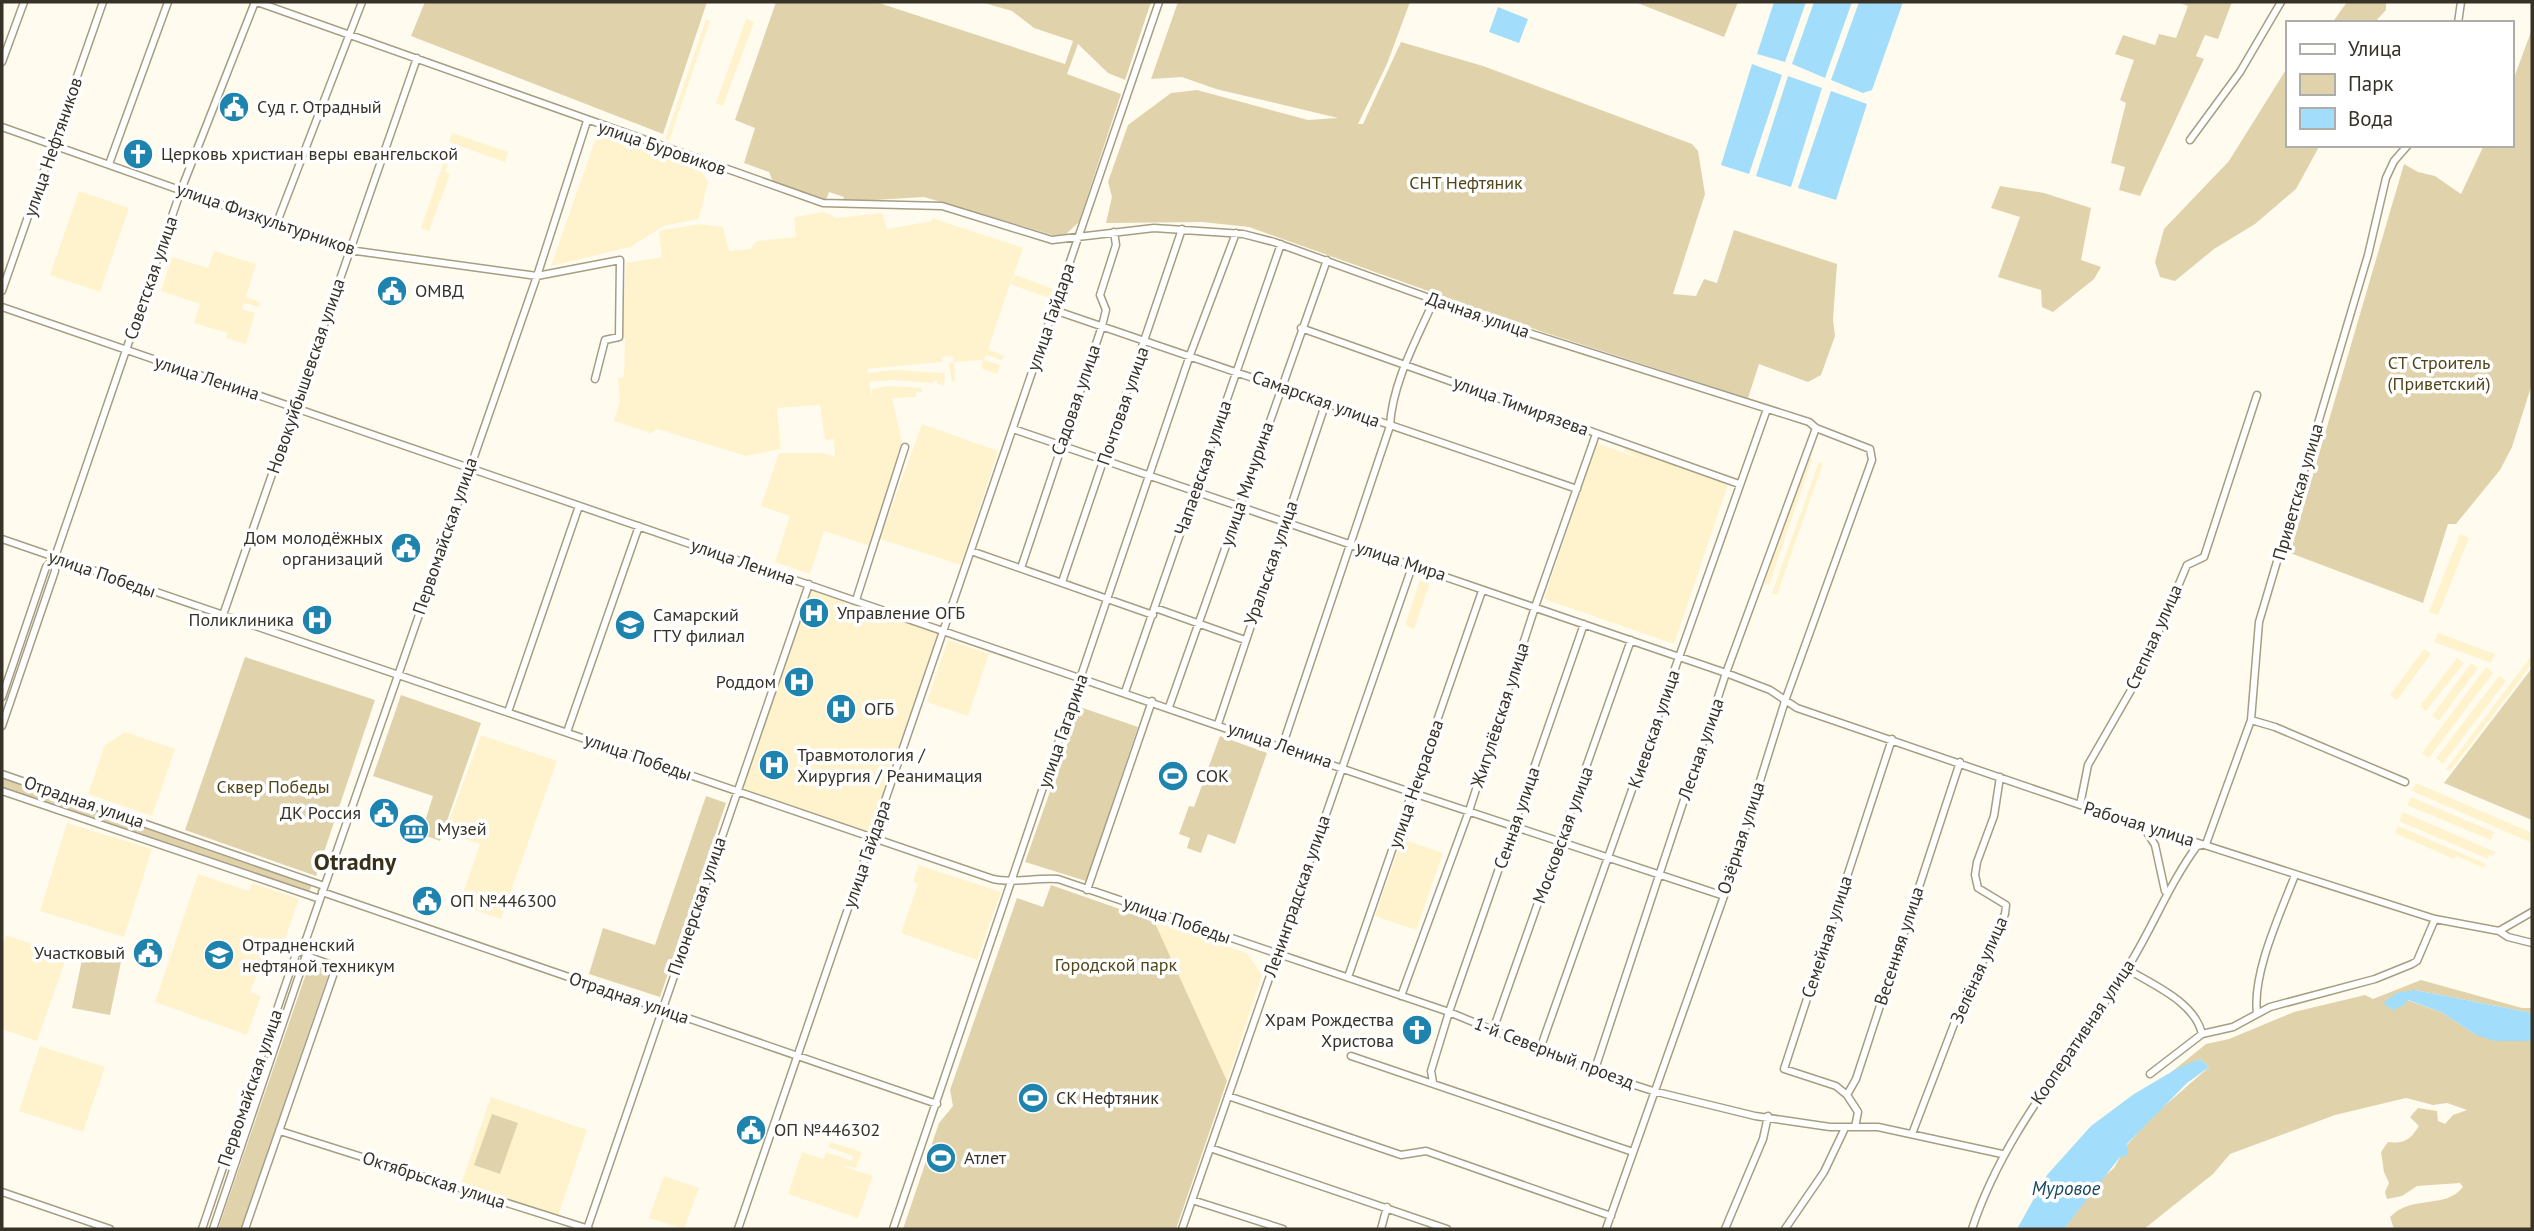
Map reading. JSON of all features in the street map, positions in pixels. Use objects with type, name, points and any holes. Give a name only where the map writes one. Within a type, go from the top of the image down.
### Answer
[{"type":"street","points":[[2,62],[24,2]]},
{"type":"street","name":"улица Нефтяников","points":[[2,291],[103,2]]},
{"type":"street","points":[[109,164],[169,2]]},
{"type":"street","name":"улица Буровиков","points":[[256,2],[823,203],[843,206],[933,204],[1029,235],[1052,240],[1078,239]]},
{"type":"street","name":"Советская улица","points":[[2,726],[55,571],[55,557],[181,190],[256,2]]},
{"type":"street","points":[[276,225],[362,2]]},
{"type":"street","name":"улица Гайдара","points":[[738,1229],[1159,2]]},
{"type":"street","points":[[2190,140],[2240,72],[2281,2]]},
{"type":"street","points":[[2458,21],[2461,2]]},
{"type":"street","name":"Новокуйбышевская улица","points":[[223,615],[417,58]]},
{"type":"street","name":"Первомайская улица","points":[[213,1229],[257,1101],[322,892],[537,276],[587,121]]},
{"type":"street","name":"улица Физкультурников","points":[[2,127],[349,250],[537,276],[620,260],[618,337],[605,340],[595,379]]},
{"type":"street","name":"Приветская улица","points":[[2206,844],[2251,720],[2259,622],[2368,255],[2386,178],[2394,161],[2406,147]]},
{"type":"street","name":"Дачная улица","points":[[1078,239],[1138,228],[1182,229],[1236,233],[1281,244],[1434,300],[1809,422],[1816,428],[1870,449]]},
{"type":"street","name":"Почтовая улица","points":[[1062,582],[1182,229]]},
{"type":"street","name":"Садовая улица","points":[[1021,568],[1059,445],[1102,326],[1106,310],[1100,295],[1116,245],[1114,232]]},
{"type":"street","name":"улица Гагарина","points":[[893,1229],[1190,355],[1236,233]]},
{"type":"street","name":"Чапаевская улица","points":[[1125,692],[1281,244]]},
{"type":"street","name":"улица Мичурина","points":[[1169,707],[1326,260]]},
{"type":"street","points":[[1282,747],[1390,426],[1390,414],[1407,364],[1434,300]]},
{"type":"street","name":"улица Ленина","points":[[2,307],[126,352],[296,407],[1342,766],[1413,793],[1724,896]]},
{"type":"street","name":"Самарская улица","points":[[1054,310],[1577,489]]},
{"type":"street","name":"улица Тимирязева","points":[[1301,328],[1739,484]]},
{"type":"street","name":"Степная улица","points":[[2080,805],[2088,765],[2142,671],[2187,565],[2204,557],[2257,395]]},
{"type":"street","name":"Уральская улица","points":[[1218,724],[1326,402]]},
{"type":"street","name":"Киевская улица","points":[[1541,1049],[1767,409]]},
{"type":"street","name":"Лесная улица","points":[[1594,1072],[1727,673],[1816,428]]},
{"type":"street","name":"улица Мира","points":[[1013,429],[1727,673],[1770,690],[1784,701]]},
{"type":"street","name":"Жигулёвская улица","points":[[1401,996],[1469,811],[1535,607],[1596,434]]},
{"type":"street","points":[[856,600],[905,447]]},
{"type":"street","name":"Озёрная улица","points":[[1606,1229],[1724,896],[1784,701],[1872,460],[1870,449]]},
{"type":"street","points":[[508,712],[579,506]]},
{"type":"street","points":[[567,733],[639,526]]},
{"type":"street","name":"улица Победы","points":[[2,539],[993,879],[1058,879],[1278,953]]},
{"type":"street","points":[[971,551],[1107,598],[1197,622],[1245,639]]},
{"type":"street","name":"Советская улица","points":[[2,697],[46,567],[55,557]]},
{"type":"street","name":"Ленинградская улица","points":[[1182,1229],[1413,564]]},
{"type":"street","name":"Пионерская улица","points":[[588,1229],[736,790],[809,584]]},
{"type":"street","name":"улица Некрасова","points":[[1348,977],[1482,591]]},
{"type":"street","name":"Сенная улица","points":[[1433,1082],[1431,1071],[1449,1012],[1584,624]]},
{"type":"street","name":"Московская улица","points":[[1493,1030],[1631,640]]},
{"type":"street","points":[[1087,890],[1152,701]]},
{"type":"street","name":"Рабочая улица","points":[[1784,701],[2080,805],[2295,875],[2435,919],[2499,931],[2508,937],[2532,943]]},
{"type":"street","points":[[2251,720],[2276,727],[2405,782]]},
{"type":"street","name":"Семейная улица","points":[[1847,1095],[1836,1086],[1784,1069],[1892,739]]},
{"type":"street","name":"Весенняя улица","points":[[1847,1095],[1856,1079],[1960,762]]},
{"type":"street","name":"Отрадная улица","points":[[2,774],[168,832],[322,892],[937,1104]]},
{"type":"street","name":"Зелёная улица","points":[[1912,1134],[1956,1020],[2005,914],[2006,905],[1978,887],[1975,875],[1994,816],[2000,777]]},
{"type":"street","name":"Отрадная улица","points":[[2,791],[163,846],[322,892]]},
{"type":"street","points":[[2142,824],[2155,845],[2163,872],[2165,894]]},
{"type":"street","points":[[163,846],[168,832]]},
{"type":"street","name":"Кооперативная улица","points":[[1972,1229],[2003,1154],[2127,968],[2165,894],[2197,846],[2206,844]]},
{"type":"street","points":[[2257,1013],[2256,1002],[2268,950],[2295,875]]},
{"type":"street","points":[[2499,931],[2532,912]]},
{"type":"street","points":[[2150,1074],[2202,1034],[2233,1027],[2257,1013],[2375,979],[2412,964],[2417,961],[2435,919]]},
{"type":"street","points":[[245,1229],[335,970],[334,966],[304,953]]},
{"type":"street","name":"Первомайская улица","points":[[202,1229],[296,954],[304,953]]},
{"type":"street","name":"1-й Северный проезд","points":[[1278,953],[1449,1012],[1594,1072],[1653,1091],[1768,1116],[1845,1128],[1878,1127],[2003,1154]]},
{"type":"street","points":[[2127,968],[2190,1010],[2200,1023],[2202,1034]]},
{"type":"street","points":[[1351,1056],[1633,1152]]},
{"type":"street","points":[[1847,1095],[1858,1112],[1855,1127]]},
{"type":"street","points":[[1228,1096],[1401,1155],[1426,1151],[1611,1216]]},
{"type":"street","points":[[247,1097],[257,1101]]},
{"type":"street","points":[[1724,1229],[1763,1139],[1768,1116]]},
{"type":"street","points":[[1785,1229],[1824,1172],[1845,1128]]},
{"type":"street","name":"Октябрьская улица","points":[[279,1131],[588,1229]]},
{"type":"street","points":[[1210,1148],[1447,1229]]},
{"type":"street","points":[[2,1192],[110,1229]]},
{"type":"street","points":[[1192,1200],[1283,1229]]},
{"type":"street","points":[[1381,1229],[1387,1207]]},
{"type":"shaded area","points":[[706,19],[710,21],[669,141],[665,139]]},
{"type":"shaded area","points":[[746,19],[754,22],[723,106],[716,103]]},
{"type":"shaded area","points":[[598,132],[702,172],[708,182],[699,219],[664,226],[630,247],[551,266]]},
{"type":"shaded area","points":[[452,133],[508,152],[505,162],[449,142]]},
{"type":"shaded area","points":[[444,161],[448,163],[445,172],[450,174],[429,231],[421,228]]},
{"type":"shaded area","points":[[79,191],[129,208],[100,292],[50,275]]},
{"type":"shaded area","points":[[824,212],[837,218],[882,213],[887,229],[932,221],[932,218],[1023,248],[1011,283],[1015,275],[1053,289],[1049,298],[1010,284],[988,349],[1004,356],[1002,360],[986,355],[984,360],[1000,365],[997,374],[981,368],[983,360],[954,362],[952,356],[942,357],[942,362],[867,369],[868,373],[894,370],[945,373],[944,385],[937,384],[937,379],[932,383],[894,380],[869,382],[872,396],[872,389],[888,386],[922,388],[922,392],[916,392],[916,397],[892,398],[902,442],[870,546],[824,531],[810,574],[775,562],[790,516],[761,506],[779,453],[823,453],[835,457],[834,439],[825,440],[820,405],[777,408],[781,449],[746,456],[658,429],[650,433],[614,421],[620,402],[618,378],[624,377],[625,338],[622,338],[626,263],[662,257],[659,232],[662,230],[700,224],[723,227],[729,251],[750,249],[757,241],[796,237],[794,217]]},
{"type":"shaded area","points":[[214,251],[256,264],[246,297],[260,302],[259,307],[244,303],[242,309],[255,313],[246,344],[226,338],[227,333],[194,323],[200,304],[161,291],[172,257],[208,268]]},
{"type":"shaded area","points":[[954,362],[955,381],[952,382],[949,363]]},
{"type":"shaded area","points":[[922,424],[998,451],[961,565],[880,539]]},
{"type":"shaded area","points":[[1597,443],[1646,461],[1624,451],[1625,447],[1728,485],[1674,644],[1544,599]]},
{"type":"shaded area","points":[[1808,457],[1812,459],[1769,585],[1764,583]]},
{"type":"shaded area","points":[[1819,462],[1823,463],[1777,595],[1772,593]]},
{"type":"shaded area","points":[[2460,534],[2469,538],[2438,615],[2429,612]]},
{"type":"shaded area","points":[[1420,580],[1430,583],[1414,629],[1405,625]]},
{"type":"shaded area","name":"ОГБ","points":[[811,591],[938,633],[870,833],[745,789],[743,786]]},
{"type":"shaded area","points":[[2438,633],[2495,654],[2491,663],[2434,642]]},
{"type":"shaded area","points":[[948,640],[989,654],[968,716],[927,702]]},
{"type":"shaded area","points":[[2424,649],[2431,654],[2397,700],[2390,695]]},
{"type":"shaded area","points":[[2532,655],[2532,663],[2517,684],[2450,771],[2446,769]]},
{"type":"shaded area","points":[[2457,658],[2464,663],[2426,711],[2420,706]]},
{"type":"shaded area","points":[[2471,663],[2478,668],[2439,721],[2432,716]]},
{"type":"shaded area","points":[[2486,667],[2493,673],[2429,758],[2422,753]]},
{"type":"shaded area","points":[[2499,676],[2506,681],[2443,764],[2436,758]]},
{"type":"shaded area","points":[[125,732],[175,749],[152,816],[88,794],[105,745]]},
{"type":"shaded area","points":[[481,735],[557,761],[501,919],[459,905],[480,844],[445,832]]},
{"type":"shaded area","points":[[2416,783],[2532,833],[2532,843],[2412,791]]},
{"type":"shaded area","points":[[2411,797],[2494,832],[2491,840],[2407,805]]},
{"type":"shaded area","points":[[2403,812],[2495,852],[2493,856],[2489,855],[2488,859],[2399,821]]},
{"type":"shaded area","points":[[67,823],[152,849],[124,937],[40,911]]},
{"type":"shaded area","points":[[2398,826],[2486,864],[2484,868],[2456,856],[2454,859],[2395,833]]},
{"type":"shaded area","points":[[1402,839],[1443,853],[1416,930],[1375,916]]},
{"type":"shaded area","points":[[919,865],[1001,892],[977,960],[901,933],[918,884],[913,882]]},
{"type":"shaded area","name":"Отрадненский нефтяной техникум","points":[[198,874],[249,891],[252,883],[299,899],[280,954],[266,950],[250,992],[261,996],[247,1035],[155,1002]]},
{"type":"shaded area","points":[[1154,921],[1247,953],[1262,975],[1227,1081]]},
{"type":"shaded area","points":[[6,935],[67,956],[37,1041],[2,1029],[2,948]]},
{"type":"shaded area","points":[[40,1046],[105,1067],[83,1132],[19,1111]]},
{"type":"shaded area","points":[[491,1097],[587,1130],[558,1216],[461,1184]]},
{"type":"shaded area","points":[[830,1142],[862,1152],[856,1168],[839,1165],[873,1176],[858,1218],[788,1194],[802,1152],[823,1159],[826,1152],[852,1161],[853,1156],[828,1147]]},
{"type":"shaded area","points":[[664,1176],[699,1188],[684,1229],[649,1218]]},
{"type":"green space","points":[[425,2],[707,2],[663,134],[411,36]]},
{"type":"green space","points":[[776,2],[876,2],[1065,64],[1073,41],[1034,28],[1012,11],[981,2],[1151,2],[1125,80],[1108,73],[1078,44],[1067,74],[1121,94],[1079,222],[1066,234],[1056,236],[924,197],[842,202],[844,197],[829,192],[826,200],[773,182],[769,172],[744,163],[755,128],[735,120]]},
{"type":"green space","name":"СНТ Нефтяник","points":[[1178,2],[1410,2],[1387,64],[1358,124],[1363,124],[1401,42],[1483,66],[1692,144],[1698,151],[1705,194],[1673,294],[1696,296],[1704,279],[1717,283],[1734,230],[1837,264],[1833,319],[1835,336],[1821,375],[1808,382],[1759,364],[1748,398],[1543,332],[1249,227],[1202,222],[1106,223],[1112,197],[1108,182],[1128,125],[1171,93],[1197,90],[1308,120],[1338,118],[1216,89],[1182,77],[1151,79]]},
{"type":"green space","points":[[1635,2],[1738,2],[1724,37]]},
{"type":"green space","points":[[2178,2],[2232,2],[2218,39],[2205,35],[2196,56],[2204,59],[2140,196],[2119,190],[2125,167],[2111,163],[2126,103],[2120,100],[2134,60],[2115,54],[2123,35],[2155,45],[2159,34],[2176,38],[2188,6]]},
{"type":"green space","points":[[2347,2],[2386,2],[2386,10],[2376,21],[2333,21]]},
{"type":"green space","name":"СТ Строитель (Приветский)","points":[[2532,29],[2532,384],[2512,447],[2500,470],[2456,524],[2448,524],[2423,603],[2290,553],[2404,164],[2418,172],[2435,176],[2461,194],[2483,147],[2513,147],[2513,81]]},
{"type":"green space","points":[[2286,70],[2286,147],[2319,147],[2296,189],[2255,224],[2214,249],[2175,281],[2160,277],[2155,262],[2164,229],[2229,161]]},
{"type":"green space","points":[[2000,186],[2044,193],[2091,208],[2081,260],[2101,267],[2094,279],[2053,312],[2042,307],[2041,290],[1998,277],[2020,217],[1991,208]]},
{"type":"green space","name":"Сквер Победы","points":[[245,657],[375,700],[316,876],[185,830]]},
{"type":"green space","points":[[2532,668],[2532,820],[2444,783]]},
{"type":"green space","points":[[401,695],[481,723],[440,841],[421,834],[433,796],[373,776]]},
{"type":"green space","points":[[1080,707],[1138,727],[1086,881],[1025,862]]},
{"type":"green space","points":[[1220,736],[1267,753],[1235,844],[1208,834],[1201,853],[1187,848],[1190,838],[1179,834],[1189,806],[1194,807]]},
{"type":"green space","points":[[2,778],[312,884],[309,893],[2,788]]},
{"type":"green space","points":[[706,796],[726,803],[660,997],[589,974],[603,928],[655,945]]},
{"type":"green space","name":"Городской парк","points":[[1051,885],[1154,921],[1227,1081],[1176,1229],[903,1229],[939,1123],[953,1106],[950,1090],[1017,898],[1043,907]]},
{"type":"green space","points":[[84,950],[122,957],[110,1015],[72,1008]]},
{"type":"green space","points":[[310,962],[330,970],[241,1229],[218,1229]]},
{"type":"green space","points":[[2421,980],[2522,1008],[2532,1008],[2532,1013],[2415,990],[2407,1000],[2441,1012],[2476,1035],[2532,1041],[2532,1229],[2394,1229],[2390,1217],[2399,1210],[2418,1203],[2447,1198],[2463,1187],[2460,1183],[2417,1186],[2402,1196],[2387,1199],[2385,1192],[2389,1183],[2381,1152],[2388,1142],[2402,1142],[2413,1135],[2419,1126],[2410,1117],[2418,1108],[2437,1111],[2438,1121],[2445,1124],[2453,1115],[2467,1110],[2447,1103],[2433,1105],[2406,1098],[2335,1115],[2230,1154],[2213,1174],[2144,1229],[2064,1229],[2100,1180],[2114,1168],[2127,1145],[2153,1116],[2209,1067],[2200,1059],[2169,1074],[2206,1044],[2229,1039],[2294,1012],[2365,995],[2373,999]]},
{"type":"green space","points":[[492,1114],[518,1123],[500,1174],[474,1165]]},
{"type":"water","points":[[1774,2],[1806,2],[1785,62],[1757,54]]},
{"type":"water","points":[[1814,2],[1852,2],[1825,78],[1792,64]]},
{"type":"water","points":[[1859,2],[1903,2],[1872,90],[1863,93],[1831,80]]},
{"type":"water","points":[[1498,7],[1528,19],[1519,43],[1489,32]]},
{"type":"water","points":[[1752,64],[1782,75],[1749,174],[1721,165]]},
{"type":"water","points":[[1788,76],[1822,88],[1791,187],[1756,176]]},
{"type":"water","points":[[1831,91],[1867,104],[1836,200],[1798,188]]},
{"type":"water","points":[[2415,990],[2532,1013],[2532,1041],[2495,1041],[2476,1035],[2441,1012],[2408,1000],[2403,1006],[2392,1010],[2383,1003],[2396,993]]},
{"type":"water","name":"Муровое","points":[[2200,1059],[2209,1067],[2187,1083],[2127,1144],[2127,1156],[2120,1157],[2064,1229],[2017,1229],[2047,1175],[2091,1126],[2134,1094],[2178,1068]]},
{"type":"place","name":"Суд г. Отрадный","points":[[234,107]]},
{"type":"place","name":"Церковь христиан веры евангельской","points":[[138,154]]},
{"type":"place","name":"ОМВД","points":[[392,291]]},
{"type":"place","name":"Дом молодёжных организаций","points":[[406,548]]},
{"type":"place","name":"Управление ОГБ","points":[[814,613]]},
{"type":"place","name":"Поликлиника","points":[[317,620]]},
{"type":"place","name":"Самарский ГТУ филиал","points":[[630,625]]},
{"type":"place","name":"Роддом","points":[[799,682]]},
{"type":"place","name":"ОГБ","points":[[841,709]]},
{"type":"place","name":"Травмотология / Хирургия / Реанимация","points":[[774,765]]},
{"type":"place","name":"СОК","points":[[1173,776]]},
{"type":"place","name":"ДК Россия","points":[[384,813]]},
{"type":"place","name":"Музей","points":[[414,829]]},
{"type":"place","name":"ОП №446300","points":[[427,901]]},
{"type":"place","name":"Участковый","points":[[148,953]]},
{"type":"place","name":"Отрадненский нефтяной техникум","points":[[219,955]]},
{"type":"place","name":"Храм Рождества Христова","points":[[1417,1030]]},
{"type":"place","name":"СК Нефтяник","points":[[1033,1098]]},
{"type":"place","name":"ОП №446302","points":[[751,1130]]},
{"type":"place","name":"Атлет","points":[[941,1158]]},
{"type":"district","name":"Otradny","points":[[355,862]]}]
